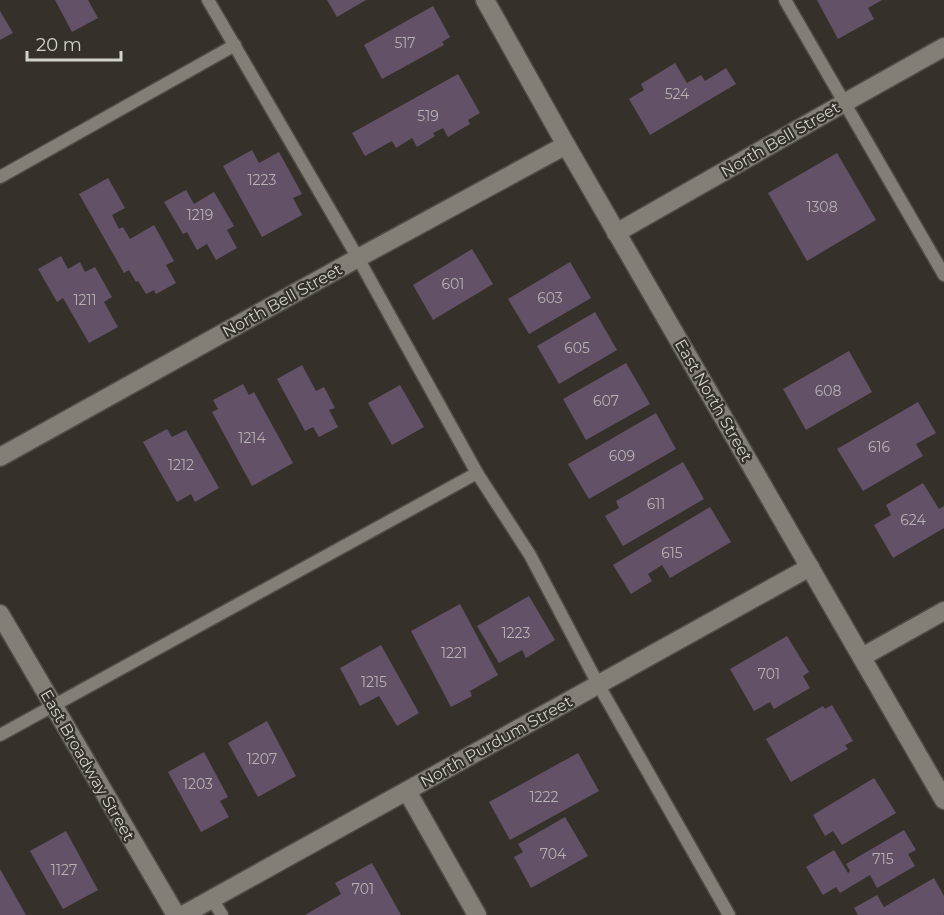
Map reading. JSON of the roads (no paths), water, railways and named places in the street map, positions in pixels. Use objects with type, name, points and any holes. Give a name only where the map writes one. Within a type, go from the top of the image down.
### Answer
[{"type":"street","name":"East North Street","points":[[485,0],[616,233],[944,800]]},
{"type":"street","name":"North Bell Street","points":[[616,233],[944,47]]},
{"type":"street","name":"North Bell Street","points":[[0,457],[566,145]]},
{"type":"street","name":"North Purdum Street","points":[[183,915],[810,567]]},
{"type":"street","points":[[862,657],[944,611]]},
{"type":"street","name":"East Broadway Street","points":[[0,614],[176,915]]},
{"type":"street","points":[[407,791],[477,915]]},
{"type":"lane","points":[[208,0],[358,258],[477,473],[530,555],[598,684],[729,915]]},
{"type":"lane","points":[[785,0],[944,275]]},
{"type":"lane","points":[[0,177],[235,45]]},
{"type":"lane","points":[[0,735],[477,473]]},
{"type":"lane","points":[[212,899],[222,915]]}]
